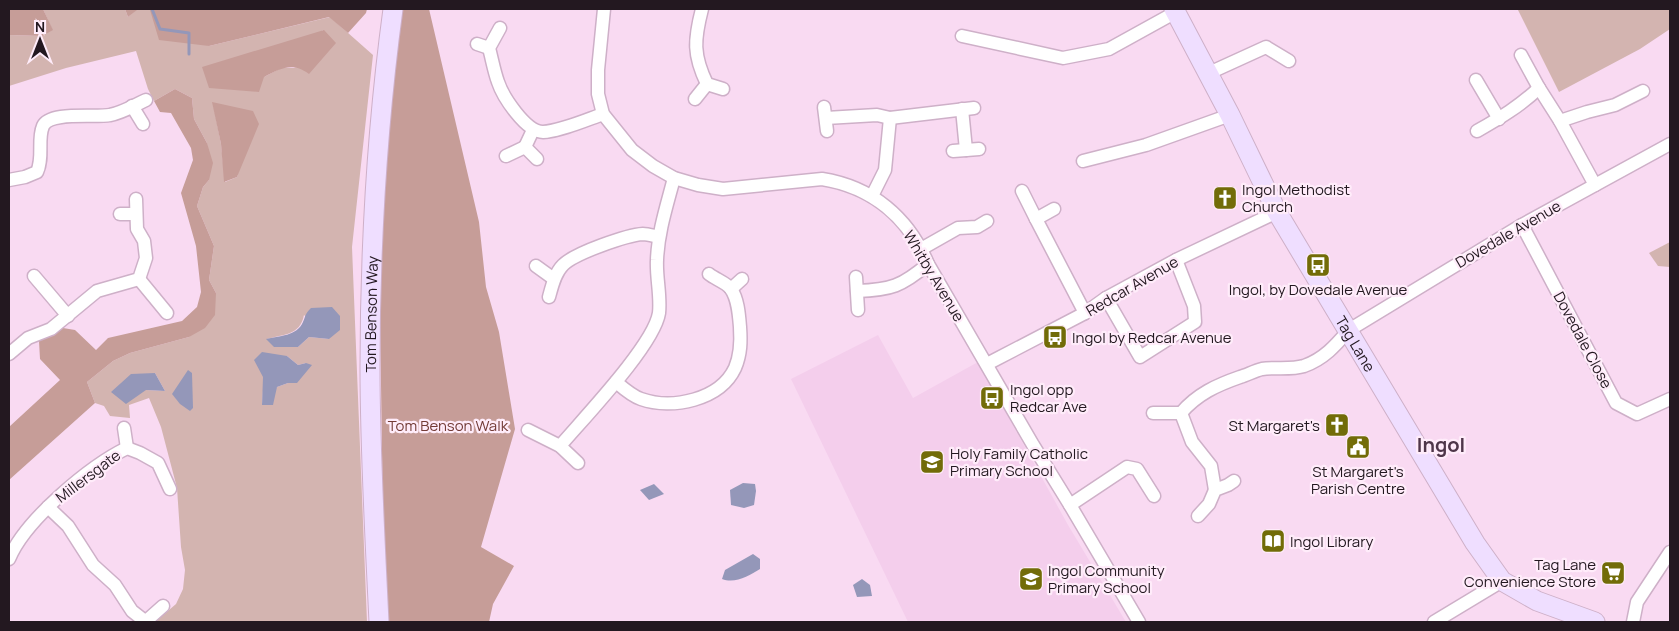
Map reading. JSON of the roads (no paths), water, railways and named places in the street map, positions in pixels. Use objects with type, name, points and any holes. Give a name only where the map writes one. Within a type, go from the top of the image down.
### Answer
[{"type":"main road","name":"Tom Benson Way","points":[[378,622],[370,327],[384,76],[393,9]]},
{"type":"main road","name":"Tag Lane","points":[[1175,10],[1230,114],[1278,212],[1475,543],[1502,581],[1537,601],[1594,622]]},
{"type":"street","name":"Whitby Avenue","points":[[604,9],[598,70],[598,94],[603,114],[632,150],[653,166],[674,178],[698,185],[723,189],[822,179],[837,182],[855,187],[872,196],[886,205],[896,216],[921,249],[1033,445],[1139,622]]},
{"type":"street","points":[[702,9],[697,26],[696,48],[699,66],[708,84],[723,90]]},
{"type":"street","points":[[962,36],[1063,58],[1109,49],[1175,10]]},
{"type":"street","points":[[500,28],[483,46],[498,83],[512,108],[533,130],[542,132],[552,130],[603,114]]},
{"type":"street","points":[[1209,73],[1266,46],[1289,61]]},
{"type":"street","points":[[1521,55],[1595,185]]},
{"type":"street","points":[[1476,80],[1498,119]]},
{"type":"street","points":[[695,99],[708,84]]},
{"type":"street","points":[[1477,131],[1526,101],[1539,88]]},
{"type":"street","points":[[1560,121],[1615,105],[1634,91]]},
{"type":"street","points":[[9,180],[25,177],[37,172],[41,163],[41,132],[44,123],[54,117],[112,115],[146,100]]},
{"type":"street","points":[[132,106],[143,124]]},
{"type":"street","points":[[826,119],[877,115],[890,118],[968,109],[959,151],[979,149]]},
{"type":"street","points":[[1083,160],[1146,145],[1230,114]]},
{"type":"street","points":[[872,196],[885,170],[890,118]]},
{"type":"street","points":[[506,156],[525,147],[533,130]]},
{"type":"street","name":"Dovedale Avenue","points":[[1181,413],[1191,401],[1226,382],[1262,369],[1303,366],[1319,358],[1333,349],[1349,330],[1522,225],[1670,144]]},
{"type":"street","points":[[525,147],[537,159]]},
{"type":"street","points":[[560,446],[616,382],[652,331],[659,313],[656,261],[659,237],[674,178]]},
{"type":"street","points":[[1022,191],[1085,313]]},
{"type":"street","points":[[136,199],[137,229],[144,241],[146,258],[139,279]]},
{"type":"street","points":[[1036,219],[1054,209]]},
{"type":"street","name":"Redcar Avenue","points":[[987,364],[1085,313],[1106,298],[1176,260],[1278,212]]},
{"type":"street","points":[[120,214],[136,214]]},
{"type":"street","points":[[921,249],[958,228],[977,227],[987,222]]},
{"type":"street","name":"Dovedale Close","points":[[1522,225],[1616,403],[1637,414],[1670,399]]},
{"type":"street","points":[[549,297],[554,279],[564,265],[582,254],[610,242],[644,234],[659,237]]},
{"type":"street","points":[[1106,298],[1140,358],[1195,322],[1194,306],[1176,260]]},
{"type":"street","points":[[857,291],[882,290],[901,285],[928,264]]},
{"type":"street","points":[[536,266],[554,279]]},
{"type":"street","points":[[616,382],[638,399],[656,404],[675,404],[693,401],[725,381],[735,368],[741,346],[737,305],[731,289],[709,274]]},
{"type":"street","points":[[34,276],[68,316]]},
{"type":"street","points":[[856,277],[858,310]]},
{"type":"street","points":[[139,279],[166,313]]},
{"type":"street","points":[[9,354],[28,338],[51,329],[97,291],[139,279]]},
{"type":"street","points":[[731,289],[742,279]]},
{"type":"street","points":[[1153,413],[1181,413],[1192,442],[1211,466],[1214,490],[1208,504],[1198,516]]},
{"type":"street","points":[[124,428],[127,448]]},
{"type":"street","points":[[528,430],[560,446],[578,463]]},
{"type":"street","name":"Millersgate","points":[[9,559],[21,536],[48,507],[92,470],[127,448],[140,452],[158,463],[170,489]]},
{"type":"street","points":[[1070,505],[1127,468],[1137,469],[1154,496]]},
{"type":"street","points":[[1214,490],[1221,489],[1234,481]]},
{"type":"street","name":"Millersgate","points":[[48,507],[68,526],[93,565],[115,584],[125,602],[145,622]]},
{"type":"street","points":[[1633,622],[1637,602],[1670,552]]},
{"type":"street","points":[[1434,622],[1502,581]]},
{"type":"street","points":[[145,622],[163,606]]},
{"type":"water","points":[[332,307],[340,316],[340,330],[329,339],[309,337],[298,347],[274,347],[266,339],[287,335],[297,330],[311,308]]},
{"type":"water","points":[[262,352],[287,356],[298,365],[306,363],[312,365],[297,383],[288,383],[277,387],[273,405],[262,405],[263,377],[254,360]]},
{"type":"water","points":[[188,370],[192,373],[193,408],[190,411],[180,404],[172,394]]},
{"type":"water","points":[[155,373],[165,391],[146,390],[126,404],[111,392],[131,374]]},
{"type":"water","points":[[743,483],[755,484],[754,505],[744,508],[731,505],[730,490]]},
{"type":"water","points":[[654,484],[664,494],[649,500],[640,490]]},
{"type":"water","points":[[753,554],[760,559],[760,569],[747,577],[737,580],[722,579],[725,570]]},
{"type":"water","points":[[862,579],[870,585],[872,596],[857,597],[853,585]]},
{"type":"waterway","points":[[152,9],[160,29],[189,33],[189,54]]},
{"type":"place","name":"Ingol Methodist Church","points":[[1225,198]]},
{"type":"place","name":"Ingol, by Dovedale Avenue","points":[[1318,265]]},
{"type":"place","name":"Ingol by Redcar Avenue","points":[[1055,337]]},
{"type":"place","name":"Ingol opp Redcar Ave","points":[[992,398]]},
{"type":"place","name":"St Margaret's","points":[[1337,425]]},
{"type":"place","name":"St Margaret's Parish Centre","points":[[1358,447]]},
{"type":"place","name":"Holy Family Catholic Primary School","points":[[932,462]]},
{"type":"place","name":"Ingol Library","points":[[1273,541]]},
{"type":"place","name":"Tag Lane Convenience Store","points":[[1613,573]]},
{"type":"place","name":"Ingol Community Primary School","points":[[1031,579]]},
{"type":"district","name":"Ingol","points":[[1441,444]]},
{"type":"park label","name":"Tom Benson Walk","points":[[448,425]]}]
